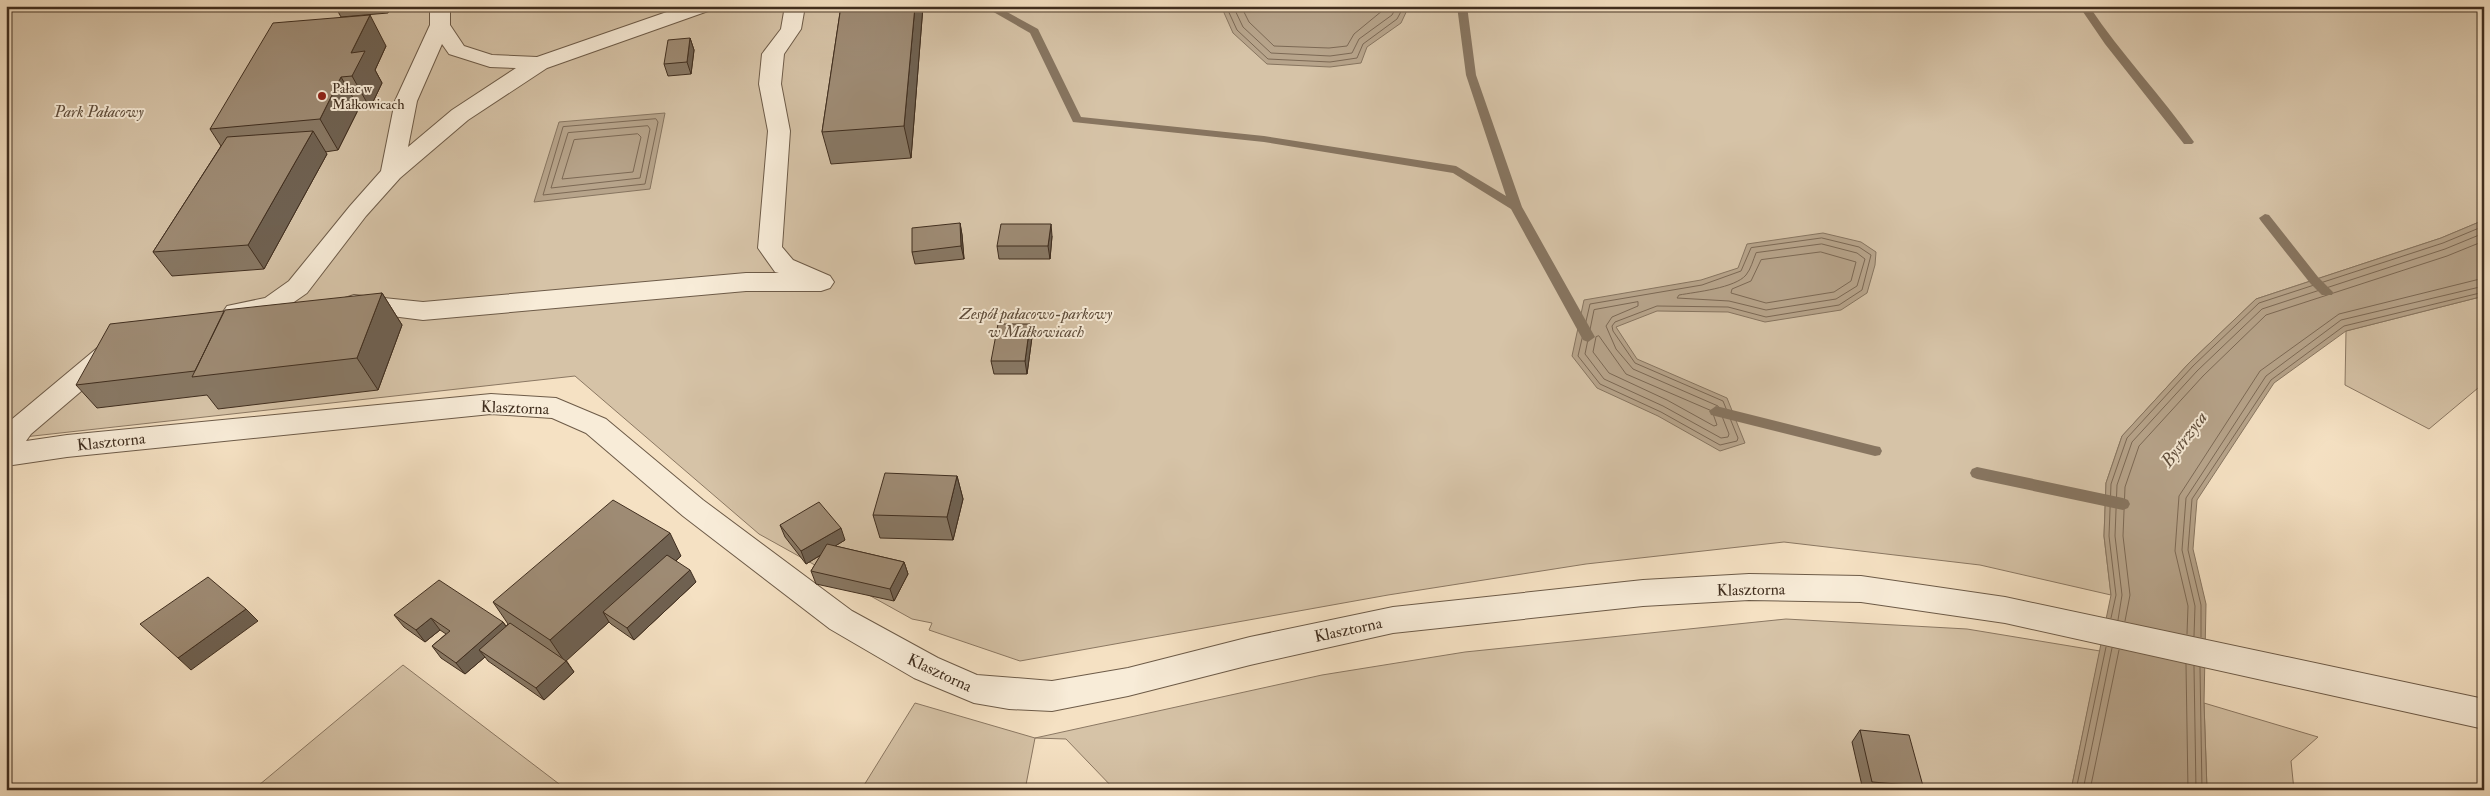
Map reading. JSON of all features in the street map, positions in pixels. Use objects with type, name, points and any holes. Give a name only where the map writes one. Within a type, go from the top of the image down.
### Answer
[{"type":"street","points":[[272,305],[298,287],[358,211],[392,173],[460,116],[539,63],[704,6]]},
{"type":"street","points":[[217,316],[272,305],[320,302],[422,311],[746,282],[821,282],[784,266],[770,248],[779,131],[770,84],[773,54],[791,30],[795,6]]},
{"type":"street","points":[[440,16],[456,50],[490,61],[539,63]]},
{"type":"street","points":[[392,173],[406,101],[440,16]]},
{"type":"street","points":[[6,448],[20,427],[127,340]]},
{"type":"street","name":"Klasztorna","points":[[6,455],[67,446],[491,404],[556,408],[596,426],[693,508],[841,620],[926,668],[974,688],[1024,696],[1052,696],[1128,682],[1250,651],[1393,620],[1643,594],[1749,587],[1861,589],[2005,610],[2484,714]]},
{"type":"green space","name":"Zespół pałacowo-parkowy w Małkowicach","points":[[6,6],[2484,6],[2484,220],[2441,238],[2256,299],[2189,363],[2122,436],[2106,483],[2104,536],[2111,595],[1980,565],[1784,542],[1586,564],[1388,595],[1020,661],[929,630],[932,623],[912,619],[759,534],[575,376],[6,439]]},
{"type":"green space","points":[[2484,296],[2484,383],[2429,429],[2345,385],[2346,331]]},
{"type":"green space","points":[[1786,619],[1967,629],[2100,651],[2071,790],[1115,790],[1066,739],[1035,738],[1322,675],[1465,652]]},
{"type":"green space","points":[[403,665],[567,790],[253,790]]},
{"type":"green space","points":[[915,703],[1035,738],[1025,790],[861,790]]},
{"type":"green space","points":[[2204,703],[2318,737],[2291,761],[2294,790],[2207,790]]},
{"type":"water","points":[[1221,6],[1409,6],[1401,23],[1367,47],[1361,63],[1330,67],[1267,64],[1233,33]]},
{"type":"water","points":[[665,113],[650,189],[534,202],[559,122]]},
{"type":"water","name":"Bystrzyca","points":[[2484,220],[2484,296],[2346,331],[2274,383],[2197,500],[2193,549],[2206,604],[2204,703],[2207,790],[2071,790],[2111,595],[2104,536],[2106,483],[2122,436],[2189,363],[2256,299],[2441,238]]},
{"type":"water","points":[[1823,233],[1861,242],[1876,252],[1875,265],[1867,293],[1841,310],[1765,322],[1728,312],[1657,311],[1616,327],[1637,359],[1727,398],[1745,443],[1720,451],[1658,416],[1597,388],[1572,356],[1584,300],[1701,280],[1738,268],[1747,244]]},
{"type":"building","points":[[841,6],[915,6],[904,126],[822,132]]},
{"type":"building","points":[[370,15],[351,53],[365,51],[352,76],[341,77],[320,119],[210,129],[273,23]]},
{"type":"building","points":[[690,38],[687,62],[664,64],[668,40]]},
{"type":"building","points":[[313,131],[248,245],[153,252],[227,137]]},
{"type":"building","points":[[960,223],[961,246],[912,252],[912,228]]},
{"type":"building","points":[[1001,224],[1051,224],[1048,246],[997,246]]},
{"type":"building","points":[[382,293],[357,358],[192,377],[225,310]]},
{"type":"building","points":[[224,311],[195,371],[76,385],[110,324]]},
{"type":"building","points":[[998,324],[1030,324],[1025,361],[991,361]]},
{"type":"building","points":[[885,473],[957,476],[947,517],[873,515]]},
{"type":"building","points":[[613,500],[670,533],[550,640],[493,602]]},
{"type":"building","points":[[819,502],[841,528],[801,551],[780,525]]},
{"type":"building","points":[[827,544],[904,562],[890,589],[811,571]]},
{"type":"building","points":[[667,555],[690,570],[627,628],[603,612]]},
{"type":"building","points":[[208,577],[246,609],[178,658],[140,624]]},
{"type":"building","points":[[439,580],[503,622],[456,663],[432,646],[450,631],[431,618],[416,630],[394,615]]},
{"type":"building","points":[[510,623],[566,661],[536,688],[479,650]]},
{"type":"building","points":[[1860,730],[1909,735],[1923,786],[1872,782]]},
{"type":"waterway","points":[[988,6],[1034,31],[1077,120],[1264,139],[1456,170],[1516,207]]},
{"type":"waterway","points":[[1462,6],[1471,75],[1516,207]]},
{"type":"waterway","points":[[2084,6],[2108,41],[2188,142]]},
{"type":"waterway","points":[[1516,207],[1588,337]]},
{"type":"waterway","points":[[2265,218],[2314,280],[2327,292]]},
{"type":"waterway","points":[[1716,411],[1875,451]]},
{"type":"waterway","points":[[1977,473],[2123,504]]},
{"type":"place","name":"Pałac w Małkowicach","points":[[322,96]]},
{"type":"park label","name":"Park Pałacowy","points":[[99,111]]}]
